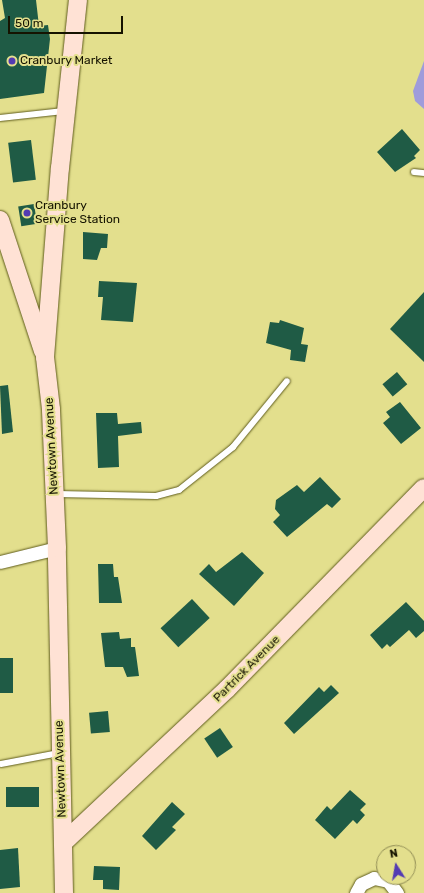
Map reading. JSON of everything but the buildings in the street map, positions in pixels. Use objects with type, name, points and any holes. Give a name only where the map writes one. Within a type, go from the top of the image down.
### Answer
[{"type":"street","name":"Newtown Avenue","points":[[64,893],[57,548],[51,409],[45,357],[66,111],[78,0]]},
{"type":"street","points":[[0,220],[45,357]]},
{"type":"street","name":"Partrick Avenue","points":[[64,843],[227,689],[424,488]]},
{"type":"street","points":[[0,562],[57,548]]},
{"type":"street","points":[[356,893],[361,884],[374,878],[388,881],[397,893]]},
{"type":"lane","points":[[0,118],[66,111]]},
{"type":"lane","points":[[414,172],[424,173]]},
{"type":"lane","points":[[55,494],[156,496],[179,490],[233,447],[287,381]]},
{"type":"lane","points":[[1,764],[61,753]]},
{"type":"shaded area","points":[[424,61],[424,109],[415,101],[413,91]]},
{"type":"place","name":"Cranbury Market","points":[[12,61]]},
{"type":"place","name":"Cranbury Service Station","points":[[27,213]]}]
